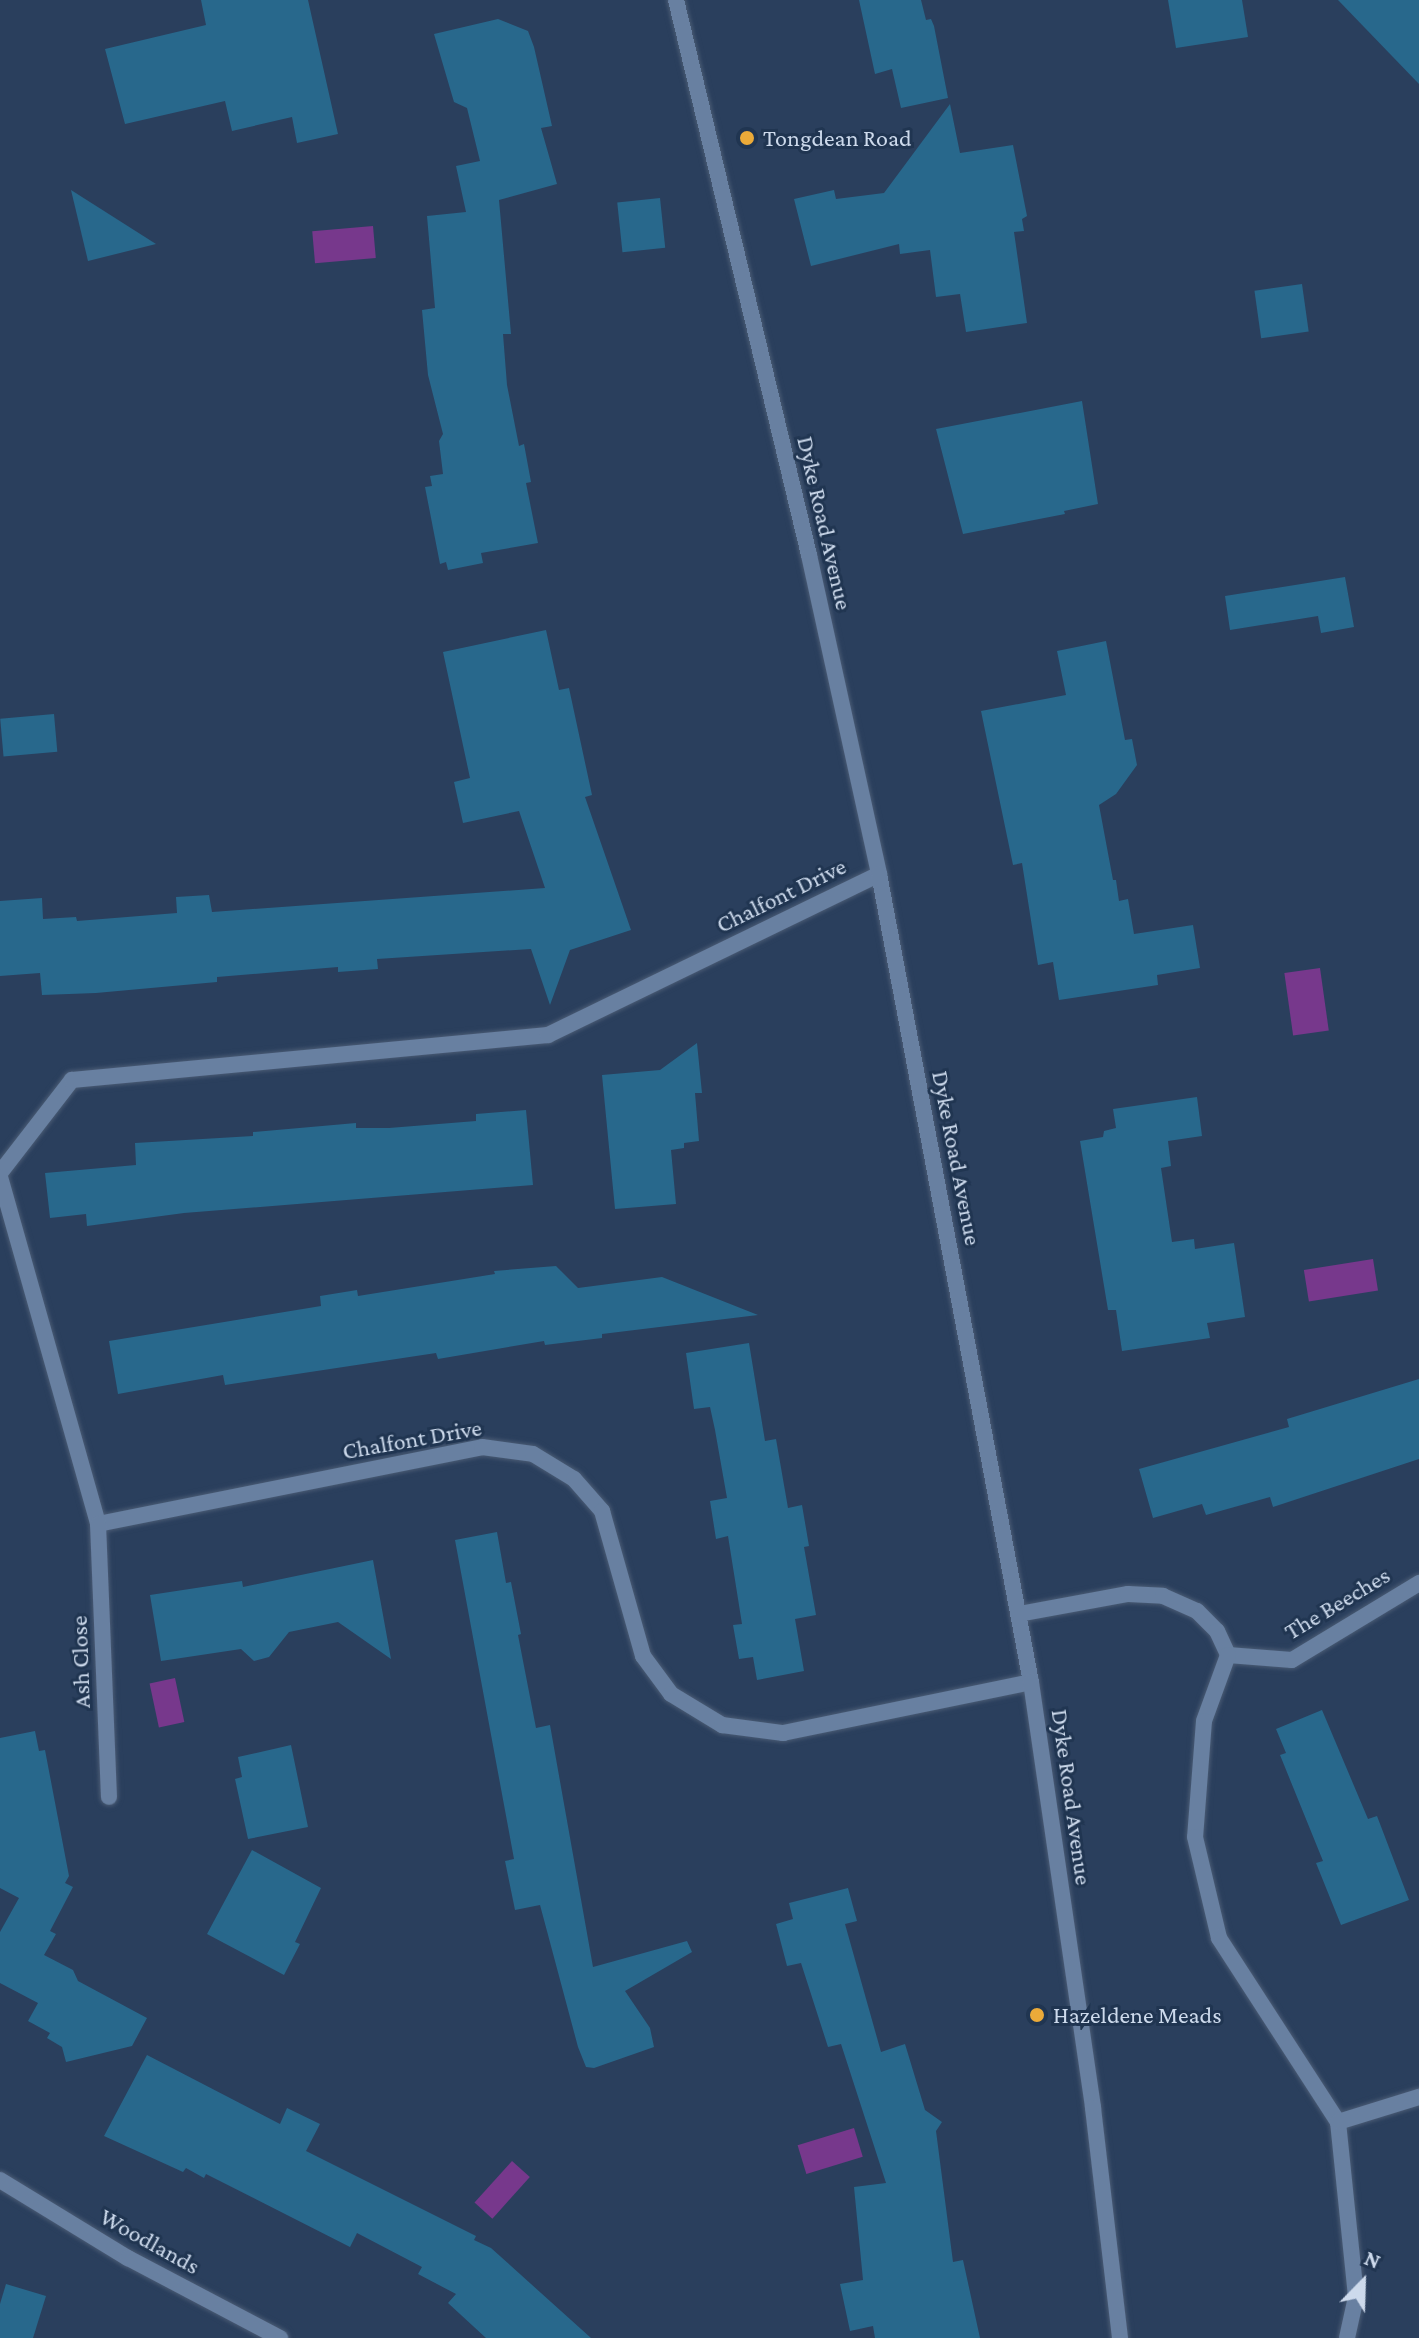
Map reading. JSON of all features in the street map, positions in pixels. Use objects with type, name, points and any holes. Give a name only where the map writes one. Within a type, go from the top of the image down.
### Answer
[{"type":"street","name":"Dyke Road Avenue","points":[[676,0],[809,555],[879,874],[1031,1682],[1093,2108],[1120,2338]]},
{"type":"street","name":"Chalfont Drive","points":[[879,874],[548,1035],[72,1080],[0,1175],[98,1524],[482,1447],[533,1454],[574,1479],[602,1511],[643,1656],[671,1694],[722,1725],[783,1733],[1031,1682]]},
{"type":"street","name":"Ash Close","points":[[98,1524],[109,1797]]},
{"type":"street","name":"The Beeches","points":[[1228,1655],[1292,1660],[1419,1583]]},
{"type":"street","points":[[1019,1614],[1128,1594],[1163,1596],[1197,1611],[1217,1631],[1228,1655],[1204,1721],[1195,1837],[1219,1938],[1338,2122],[1356,2297],[1347,2338]]},
{"type":"street","points":[[1338,2122],[1419,2097]]},
{"type":"street","name":"Woodlands","points":[[0,2180],[128,2258],[280,2338]]},
{"type":"shaded area","points":[[373,226],[376,258],[315,263],[312,231]]},
{"type":"shaded area","points":[[1320,968],[1329,1030],[1293,1035],[1284,973]]},
{"type":"shaded area","points":[[1373,1259],[1378,1291],[1309,1302],[1304,1270]]},
{"type":"shaded area","points":[[175,1678],[184,1722],[159,1727],[150,1683]]},
{"type":"shaded area","points":[[854,2128],[863,2157],[806,2174],[798,2145]]},
{"type":"shaded area","points":[[512,2161],[530,2177],[492,2219],[475,2203]]},
{"type":"building","points":[[201,0],[308,0],[338,134],[297,143],[292,117],[232,131],[225,101],[125,124],[105,49],[206,25]]},
{"type":"building","points":[[859,0],[921,0],[926,20],[931,19],[934,26],[948,98],[901,108],[892,69],[875,74]]},
{"type":"building","points":[[1168,0],[1242,0],[1248,37],[1176,48]]},
{"type":"building","points":[[1338,0],[1419,0],[1419,84]]},
{"type":"building","points":[[498,19],[528,31],[534,47],[552,126],[541,128],[557,184],[499,200],[511,334],[503,334],[507,385],[519,446],[524,444],[531,482],[526,483],[538,543],[481,553],[483,563],[448,570],[446,562],[440,564],[425,487],[432,486],[430,476],[443,474],[439,441],[443,434],[428,375],[422,310],[435,308],[427,216],[466,212],[456,166],[480,161],[467,108],[454,102],[434,34]]},
{"type":"building","points":[[950,104],[960,153],[1013,145],[1027,216],[1022,219],[1024,231],[1014,232],[1027,323],[966,332],[960,294],[936,297],[930,250],[900,254],[899,244],[811,266],[794,199],[834,190],[836,199],[884,193]]},
{"type":"building","points":[[71,190],[156,244],[88,261]]},
{"type":"building","points":[[660,198],[665,248],[622,252],[617,202]]},
{"type":"building","points":[[1302,284],[1309,332],[1261,338],[1254,291]]},
{"type":"building","points":[[1082,401],[1098,504],[1064,511],[1065,514],[963,534],[936,429]]},
{"type":"building","points":[[1345,577],[1354,627],[1321,633],[1318,616],[1230,630],[1225,596]]},
{"type":"building","points":[[546,630],[559,690],[569,688],[592,795],[585,797],[631,930],[570,950],[550,1005],[531,949],[377,959],[378,969],[338,972],[338,967],[217,977],[217,982],[96,993],[42,995],[40,973],[0,976],[0,901],[42,898],[43,919],[76,917],[77,921],[177,913],[176,897],[209,895],[212,912],[545,888],[519,811],[463,823],[454,782],[470,778],[443,652]]},
{"type":"building","points":[[1106,641],[1125,740],[1132,739],[1137,765],[1116,794],[1099,805],[1119,901],[1128,899],[1134,934],[1193,925],[1200,968],[1157,975],[1158,985],[1059,1000],[1053,962],[1038,965],[1022,863],[1013,865],[981,711],[1066,695],[1057,651]]},
{"type":"building","points":[[54,714],[57,752],[4,757],[0,719]]},
{"type":"building","points":[[697,1043],[702,1093],[695,1093],[699,1141],[684,1143],[684,1148],[671,1150],[676,1204],[615,1209],[602,1075],[660,1070]]},
{"type":"building","points":[[1197,1097],[1202,1136],[1168,1141],[1171,1166],[1161,1168],[1172,1242],[1194,1239],[1195,1249],[1234,1243],[1245,1317],[1207,1323],[1210,1338],[1122,1351],[1116,1310],[1108,1310],[1080,1141],[1103,1137],[1104,1131],[1116,1128],[1113,1109]]},
{"type":"building","points":[[526,1110],[533,1185],[184,1213],[87,1226],[86,1214],[50,1218],[45,1173],[136,1165],[135,1143],[253,1136],[253,1132],[356,1123],[356,1128],[389,1128],[476,1121],[476,1114]]},
{"type":"building","points":[[556,1266],[578,1288],[662,1277],[758,1315],[602,1334],[602,1338],[545,1345],[544,1341],[438,1359],[436,1353],[225,1385],[223,1375],[118,1394],[109,1341],[321,1306],[320,1296],[357,1290],[358,1296],[495,1274],[494,1271]]},
{"type":"building","points":[[749,1343],[765,1441],[776,1439],[788,1508],[802,1505],[809,1546],[804,1547],[816,1615],[795,1619],[804,1671],[757,1680],[753,1657],[739,1659],[733,1625],[742,1624],[728,1536],[716,1539],[710,1501],[727,1498],[710,1407],[694,1409],[686,1353]]},
{"type":"building","points":[[1419,1379],[1419,1459],[1273,1507],[1270,1497],[1206,1515],[1202,1504],[1153,1518],[1139,1469],[1289,1427],[1287,1419]]},
{"type":"building","points":[[497,1532],[506,1583],[511,1582],[536,1728],[550,1725],[593,1967],[687,1941],[692,1952],[625,1991],[650,2028],[654,2047],[594,2068],[586,2067],[578,2047],[540,1905],[515,1910],[505,1861],[514,1859],[455,1540]]},
{"type":"building","points":[[373,1560],[391,1659],[338,1622],[289,1632],[269,1657],[254,1661],[241,1649],[161,1661],[150,1595],[242,1581],[243,1587]]},
{"type":"building","points":[[1322,1710],[1368,1819],[1377,1816],[1409,1900],[1341,1925],[1316,1863],[1323,1861],[1280,1755],[1286,1753],[1276,1729]]},
{"type":"building","points":[[35,1731],[39,1751],[45,1750],[69,1876],[65,1883],[73,1887],[50,1931],[56,1934],[44,1955],[73,1970],[78,1981],[147,2018],[132,2046],[66,2062],[62,2047],[47,2038],[50,2033],[28,2021],[38,2003],[0,1983],[0,1932],[19,1898],[0,1888],[0,1738]]},
{"type":"building","points":[[291,1745],[308,1827],[248,1839],[235,1779],[242,1777],[238,1757]]},
{"type":"building","points":[[252,1850],[321,1888],[295,1942],[300,1944],[284,1975],[207,1934]]},
{"type":"building","points":[[848,1888],[857,1921],[845,1924],[881,2052],[905,2044],[925,2110],[942,2122],[936,2131],[953,2262],[963,2260],[980,2338],[875,2338],[873,2326],[850,2331],[840,2284],[863,2280],[854,2187],[886,2183],[841,2044],[828,2047],[801,1963],[787,1966],[776,1924],[793,1919],[789,1903]]},
{"type":"building","points":[[147,2055],[280,2124],[287,2108],[320,2124],[306,2151],[476,2236],[474,2240],[491,2248],[591,2338],[486,2338],[448,2303],[456,2294],[418,2274],[422,2267],[357,2233],[350,2247],[206,2174],[204,2178],[186,2168],[183,2172],[104,2136]]},
{"type":"building","points":[[6,2284],[46,2296],[33,2338],[0,2338],[0,2304]]},
{"type":"place","name":"Tongdean Road","points":[[747,138]]},
{"type":"place","name":"Hazeldene Meads","points":[[1037,2015]]}]
